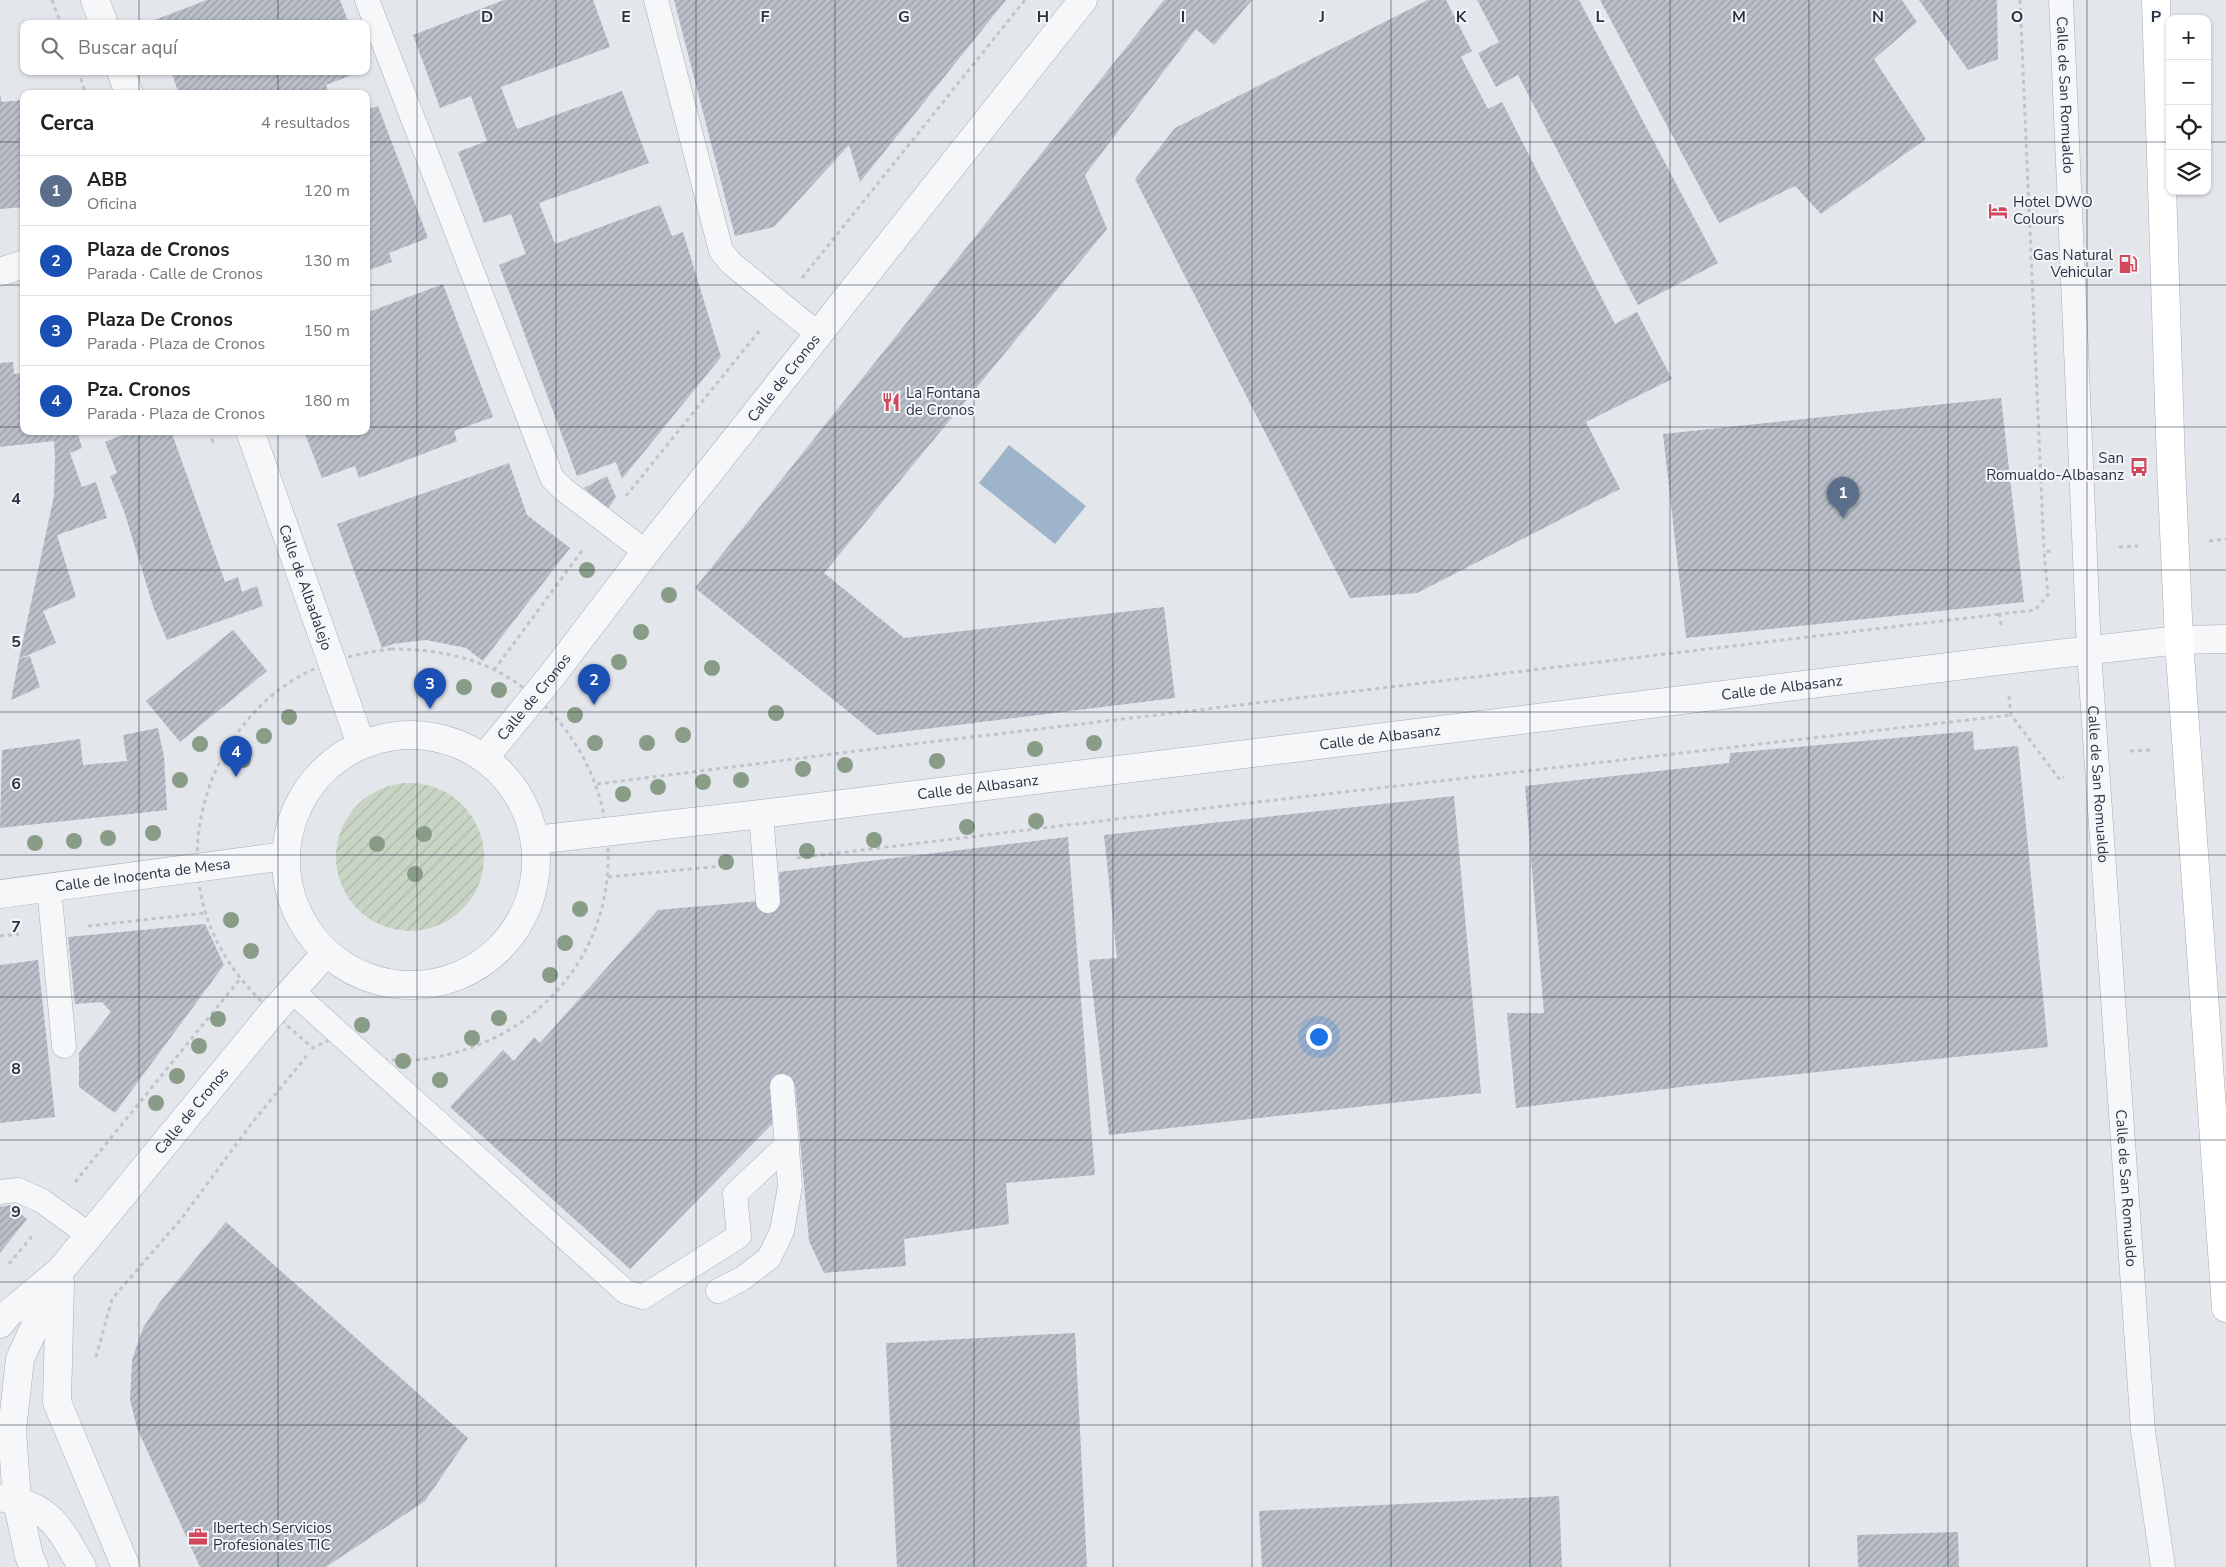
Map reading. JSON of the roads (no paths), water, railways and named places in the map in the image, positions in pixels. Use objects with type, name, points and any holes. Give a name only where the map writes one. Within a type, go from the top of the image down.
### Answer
[{"type":"main road","points":[[2156,0],[2170,465],[2179,640],[2226,1308]]},
{"type":"street","points":[[96,0],[103,20]]},
{"type":"street","name":"Calle de Cronos","points":[[484,758],[535,696],[646,552],[1083,0]]},
{"type":"street","points":[[122,75],[128,90]]},
{"type":"street","points":[[0,272],[20,265]]},
{"type":"street","name":"Calle de Albadalejo","points":[[251,435],[362,744]]},
{"type":"street","name":"Calle de Albasanz","points":[[535,840],[2179,640],[2226,639]]},
{"type":"street","points":[[403,734],[446,739],[484,758],[508,780],[525,808],[535,840],[536,878],[524,915],[502,947],[471,970],[434,984],[396,985],[358,974],[326,952],[303,925],[289,891],[285,856],[288,829],[311,781],[331,762],[362,744],[403,734]]},
{"type":"street","name":"Calle de Inocenta de Mesa","points":[[0,894],[285,856]]},
{"type":"street","name":"Calle de Cronos","points":[[34,1567],[8,1499],[12,1430],[20,1359],[60,1271],[272,1013],[326,952]]},
{"type":"street","points":[[0,1324],[6,1315],[60,1271]]},
{"type":"street","points":[[60,1271],[57,1402],[126,1567]]},
{"type":"street","points":[[8,1499],[42,1511],[59,1527],[82,1567]]},
{"type":"lane","points":[[367,0],[552,478],[563,490],[646,552]]},
{"type":"lane","points":[[656,0],[721,251],[732,264],[818,334]]},
{"type":"lane","name":"Calle de San Romualdo","points":[[2061,0],[2089,651],[2143,1432],[2163,1567]]},
{"type":"lane","points":[[761,814],[768,901]]},
{"type":"lane","points":[[49,888],[64,1046]]},
{"type":"lane","points":[[292,991],[626,1292],[643,1297],[739,1236],[735,1194],[787,1145]]},
{"type":"lane","points":[[718,1291],[742,1278],[769,1258],[782,1231],[790,1186],[782,1086]]},
{"type":"lane","points":[[0,1192],[18,1190],[42,1201],[89,1235]]},
{"type":"water","points":[[1009,445],[1086,506],[1055,544],[979,483]]},
{"type":"place","name":"Hotel DWO Colours","points":[[1998,211]]},
{"type":"place","name":"Gas Natural Vehicular","points":[[2128,264]]},
{"type":"place","name":"La Fontana de Cronos","points":[[891,402]]},
{"type":"place","name":"San Romualdo-Albasanz","points":[[2139,467]]},
{"type":"place","name":"ABB","points":[[1843,518]]},
{"type":"place","name":"Plaza de Cronos","points":[[594,705]]},
{"type":"place","name":"Plaza De Cronos","points":[[430,709]]},
{"type":"place","name":"Pza. Cronos","points":[[236,777]]},
{"type":"place","name":"Ibertech Servicios Profesionales TIC","points":[[198,1537]]}]
